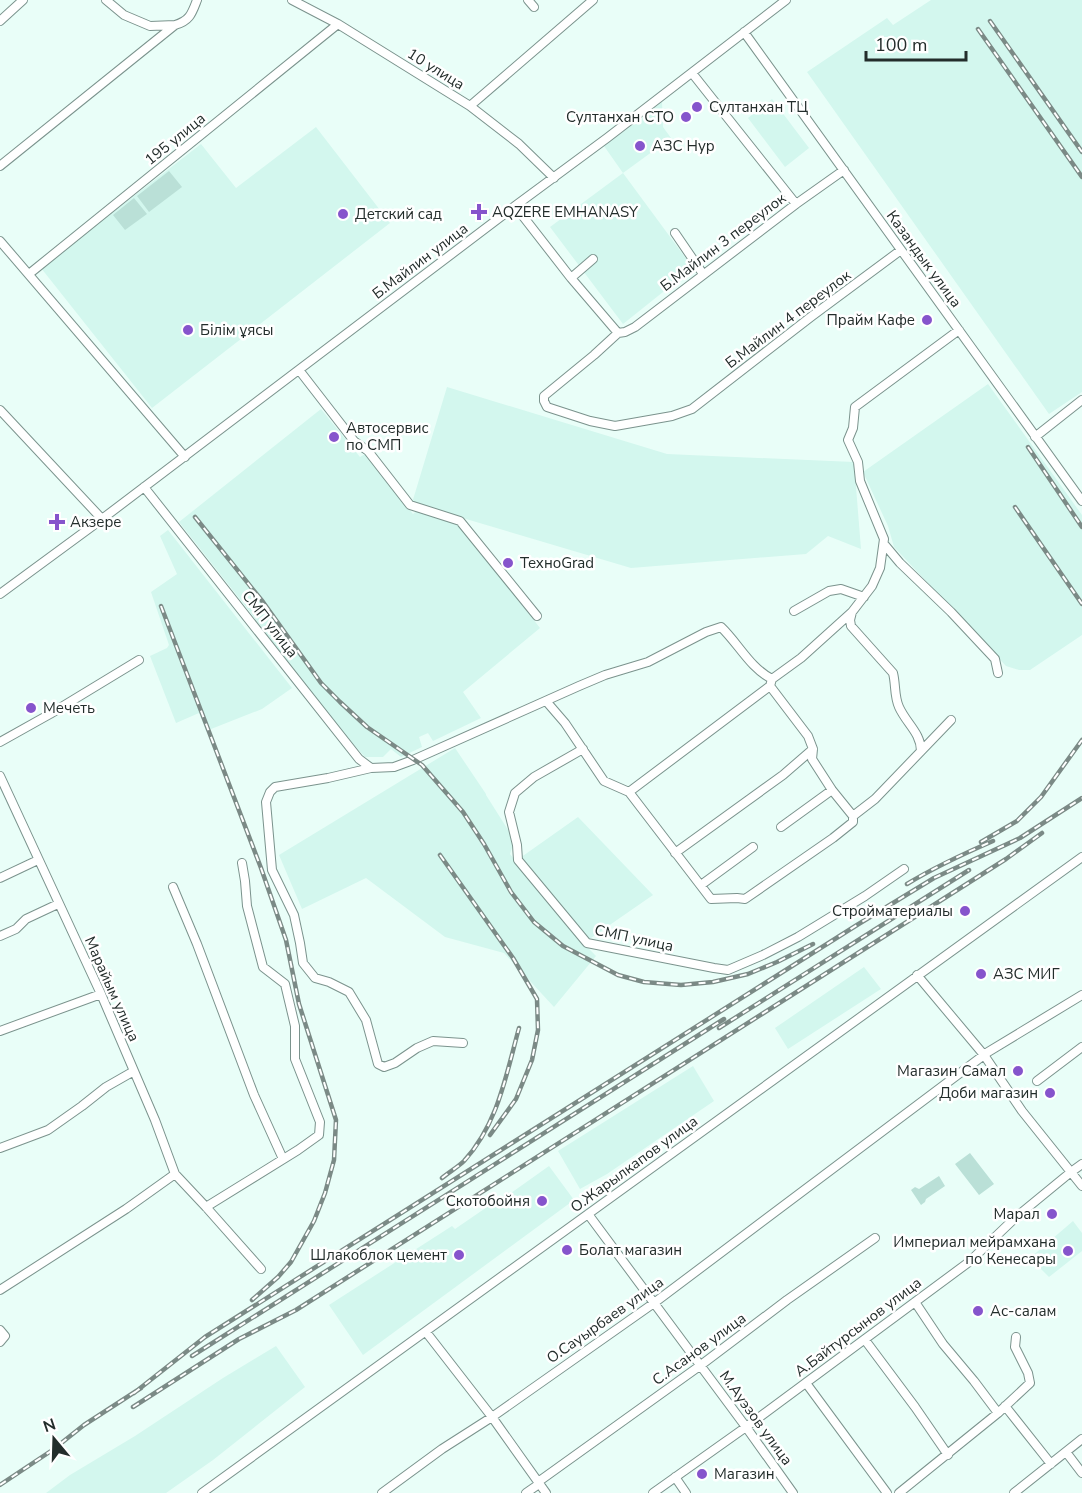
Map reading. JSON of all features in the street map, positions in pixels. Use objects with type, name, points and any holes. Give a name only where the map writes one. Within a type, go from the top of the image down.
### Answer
[{"type":"street","points":[[0,21],[23,0]]},
{"type":"street","points":[[106,0],[124,15],[150,26],[175,26]]},
{"type":"street","points":[[0,166],[175,26],[184,22],[191,14],[197,0]]},
{"type":"street","name":"10 улица","points":[[292,0],[338,24],[470,106],[519,144],[554,178]]},
{"type":"street","points":[[528,0],[534,8]]},
{"type":"street","points":[[470,106],[593,0]]},
{"type":"street","name":"Б.Майлин улица","points":[[0,594],[554,178],[786,0]]},
{"type":"street","name":"195 улица","points":[[29,274],[338,24]]},
{"type":"street","name":"Казандык улица","points":[[744,32],[1082,501]]},
{"type":"street","points":[[692,73],[796,204]]},
{"type":"street","name":"Б.Майлин 3 переулок","points":[[692,409],[672,416],[615,426],[590,421],[547,407],[544,396],[618,333],[635,327],[844,170]]},
{"type":"street","points":[[515,206],[571,278],[618,333]]},
{"type":"street","points":[[675,233],[703,274]]},
{"type":"street","points":[[0,242],[184,457]]},
{"type":"street","name":"Б.Майлин 4 переулок","points":[[692,409],[901,250]]},
{"type":"street","points":[[571,278],[593,259]]},
{"type":"street","points":[[959,330],[855,407],[853,428],[848,440],[858,462],[860,481],[884,542],[900,563],[995,659],[998,673]]},
{"type":"street","points":[[299,370],[354,441],[368,452],[410,505],[460,521],[537,616]]},
{"type":"street","points":[[1035,436],[1082,400]]},
{"type":"street","points":[[2,416],[102,519]]},
{"type":"street","name":"СМП улица","points":[[144,487],[359,759],[370,768]]},
{"type":"street","points":[[629,792],[771,683],[852,612],[872,586],[880,568],[884,542]]},
{"type":"street","points":[[794,611],[829,591],[841,589],[864,597]]},
{"type":"street","points":[[852,612],[851,626],[893,673],[895,696],[900,710],[917,734],[921,751]]},
{"type":"street","points":[[463,1043],[433,1041],[417,1048],[395,1063],[384,1067],[378,1064],[366,1020],[350,992],[315,978],[303,963],[294,915],[272,870],[266,802],[275,787],[370,768],[394,767],[430,753],[546,700],[605,675],[648,662],[706,632],[721,627],[771,683],[808,736],[813,749],[812,759],[832,790],[853,816],[853,822],[834,838],[745,900],[711,898],[629,792],[604,781],[565,723],[546,700]]},
{"type":"street","points":[[0,742],[139,660]]},
{"type":"street","points":[[853,816],[875,799],[951,720]]},
{"type":"street","name":"СМП улица","points":[[583,749],[527,782],[515,793],[509,813],[518,860],[587,943],[728,970],[764,956],[865,896],[904,869]]},
{"type":"street","points":[[675,853],[783,775],[813,749]]},
{"type":"street","name":"Марайым улица","points":[[0,776],[101,994],[155,1120],[175,1174],[261,1269]]},
{"type":"street","points":[[781,827],[832,790]]},
{"type":"street","points":[[701,885],[753,847]]},
{"type":"street","name":"О.Жарылкапов улица","points":[[202,1493],[1082,857]]},
{"type":"street","points":[[0,878],[38,860]]},
{"type":"street","points":[[206,1207],[319,1135],[320,1122],[295,1059],[295,1026],[285,984],[263,967],[247,906],[242,862]]},
{"type":"street","points":[[173,887],[254,1095],[283,1159]]},
{"type":"street","points":[[0,936],[58,904]]},
{"type":"street","points":[[917,975],[984,1055],[1022,1111],[1082,1186]]},
{"type":"street","points":[[0,1031],[101,994]]},
{"type":"street","name":"О.Сауырбаев улица","points":[[382,1493],[654,1303],[984,1055],[1082,995]]},
{"type":"street","points":[[1037,1081],[1082,1047]]},
{"type":"street","points":[[0,1148],[48,1130],[106,1087],[134,1071]]},
{"type":"street","name":"А.Байтурсынов улица","points":[[653,1493],[969,1262],[1015,1218],[1082,1164]]},
{"type":"street","points":[[0,1290],[126,1209],[175,1174]]},
{"type":"street","name":"М.Ауэзов улица","points":[[588,1214],[794,1493]]},
{"type":"street","name":"С.Асанов улица","points":[[526,1493],[787,1300],[875,1238]]},
{"type":"street","points":[[915,1302],[943,1344],[998,1413]]},
{"type":"street","points":[[0,1330],[4,1336],[0,1342]]},
{"type":"street","points":[[426,1332],[492,1417],[546,1493]]},
{"type":"street","points":[[898,1493],[948,1455],[1030,1383],[1028,1373],[1015,1347],[1016,1337]]},
{"type":"street","points":[[865,1340],[948,1455]]},
{"type":"street","points":[[806,1383],[887,1493]]},
{"type":"street","points":[[1005,1406],[1051,1464]]},
{"type":"street","points":[[1014,1493],[1082,1439]]},
{"type":"street","points":[[1066,1452],[1082,1473]]},
{"type":"street","points":[[675,1477],[687,1493]]},
{"type":"shaded area","points":[[931,0],[1082,0],[1082,392],[1049,414],[807,72],[887,18],[893,25]]},
{"type":"shaded area","points":[[772,99],[809,148],[785,167],[748,118]]},
{"type":"shaded area","points":[[662,102],[663,127],[671,138],[623,173],[604,146]]},
{"type":"shaded area","points":[[316,127],[390,223],[152,408],[41,268],[201,144],[236,188]]},
{"type":"shaded area","points":[[169,171],[182,187],[149,212],[137,196]]},
{"type":"shaded area","points":[[623,173],[693,268],[623,324],[550,227]]},
{"type":"shaded area","points":[[134,198],[147,214],[125,230],[113,215]]},
{"type":"shaded area","points":[[988,384],[1082,515],[1082,635],[1030,670],[1019,670],[1006,666],[894,547],[888,526],[863,472]]},
{"type":"shaded area","points":[[447,387],[667,454],[854,462],[861,549],[828,536],[806,554],[631,568],[412,503]]},
{"type":"shaded area","points":[[321,409],[360,457],[365,454],[413,514],[418,510],[458,524],[540,628],[463,692],[481,718],[433,741],[428,733],[419,737],[422,747],[401,757],[391,749],[383,757],[365,757],[338,727],[179,522]]},
{"type":"shaded area","points":[[168,530],[292,688],[262,709],[206,731],[199,713],[176,723],[150,656],[169,645],[151,592],[177,574],[160,536]]},
{"type":"shaded area","points":[[455,748],[510,833],[514,841],[510,854],[565,924],[596,956],[554,1007],[504,953],[445,937],[366,878],[302,909],[279,855]]},
{"type":"shaded area","points":[[578,817],[653,895],[588,940],[520,858]]},
{"type":"shaded area","points":[[864,967],[881,989],[788,1049],[775,1028]]},
{"type":"shaded area","points":[[693,1066],[714,1101],[607,1174],[580,1189],[558,1151]]},
{"type":"shaded area","points":[[970,1153],[994,1184],[979,1195],[955,1164]]},
{"type":"shaded area","points":[[549,1166],[574,1200],[363,1355],[329,1305],[452,1226],[455,1229]]},
{"type":"shaded area","points":[[939,1176],[945,1186],[921,1205],[911,1190],[915,1187],[919,1189]]},
{"type":"shaded area","points":[[1073,1221],[1082,1233],[1082,1251],[1049,1277],[1030,1258]]},
{"type":"shaded area","points":[[276,1346],[305,1387],[213,1460],[166,1493],[46,1493],[70,1475]]},
{"type":"railway","points":[[990,21],[1082,152]]},
{"type":"railway","points":[[978,29],[1082,177]]},
{"type":"railway","points":[[1028,447],[1082,527]]},
{"type":"railway","points":[[1015,507],[1082,604]]},
{"type":"railway","points":[[195,517],[263,602],[321,683],[367,727],[422,765],[463,812],[511,892],[534,922],[563,946],[618,975],[644,982],[681,985],[713,982],[748,974],[813,944]]},
{"type":"railway","points":[[161,606],[261,868],[286,940],[299,1004],[336,1120],[334,1160],[314,1221],[291,1262],[252,1300]]},
{"type":"railway","points":[[981,842],[1017,821],[1041,797],[1082,740]]},
{"type":"railway","points":[[134,1393],[205,1337],[857,925],[934,878],[1020,838],[1082,798]]},
{"type":"railway","points":[[133,1407],[239,1339],[296,1310],[1006,859],[1042,833]]},
{"type":"railway","points":[[907,884],[993,841]]},
{"type":"railway","points":[[440,855],[513,958],[537,999],[538,1030],[532,1060],[516,1099],[490,1135]]},
{"type":"railway","points":[[719,1028],[969,870]]},
{"type":"railway","points":[[192,1356],[724,1019]]},
{"type":"railway","points":[[442,1178],[464,1161],[476,1147],[485,1131],[505,1081],[519,1028]]},
{"type":"railway","points":[[50,1452],[84,1425],[141,1388]]},
{"type":"railway","points":[[0,1485],[57,1447]]},
{"type":"place","name":"Султанхан ТЦ","points":[[697,107]]},
{"type":"place","name":"Султанхан СТО","points":[[686,117]]},
{"type":"place","name":"АЗС Нур","points":[[640,146]]},
{"type":"place","name":"AQZERE EMHANASY","points":[[479,212]]},
{"type":"place","name":"Детский сад","points":[[343,214]]},
{"type":"place","name":"Прайм Кафе","points":[[927,320]]},
{"type":"place","name":"Білім ұясы","points":[[188,330]]},
{"type":"place","name":"Автосервис по СМП","points":[[334,437]]},
{"type":"place","name":"Акзере","points":[[57,522]]},
{"type":"place","name":"ТехноGrad","points":[[508,563]]},
{"type":"place","name":"Мечеть","points":[[31,708]]},
{"type":"place","name":"Стройматериалы","points":[[965,911]]},
{"type":"place","name":"АЗС МИГ","points":[[981,974]]},
{"type":"place","name":"Магазин Самал","points":[[1018,1071]]},
{"type":"place","name":"Доби магазин","points":[[1050,1093]]},
{"type":"place","name":"Скотобойня","points":[[542,1201]]},
{"type":"place","name":"Марал","points":[[1052,1214]]},
{"type":"place","name":"Болат магазин","points":[[567,1250]]},
{"type":"place","name":"Империал мейрамхана по Кенесары","points":[[1068,1251]]},
{"type":"place","name":"Шлакоблок цемент","points":[[459,1255]]},
{"type":"place","name":"Ас-салам","points":[[978,1311]]},
{"type":"place","name":"Магазин","points":[[702,1474]]}]
